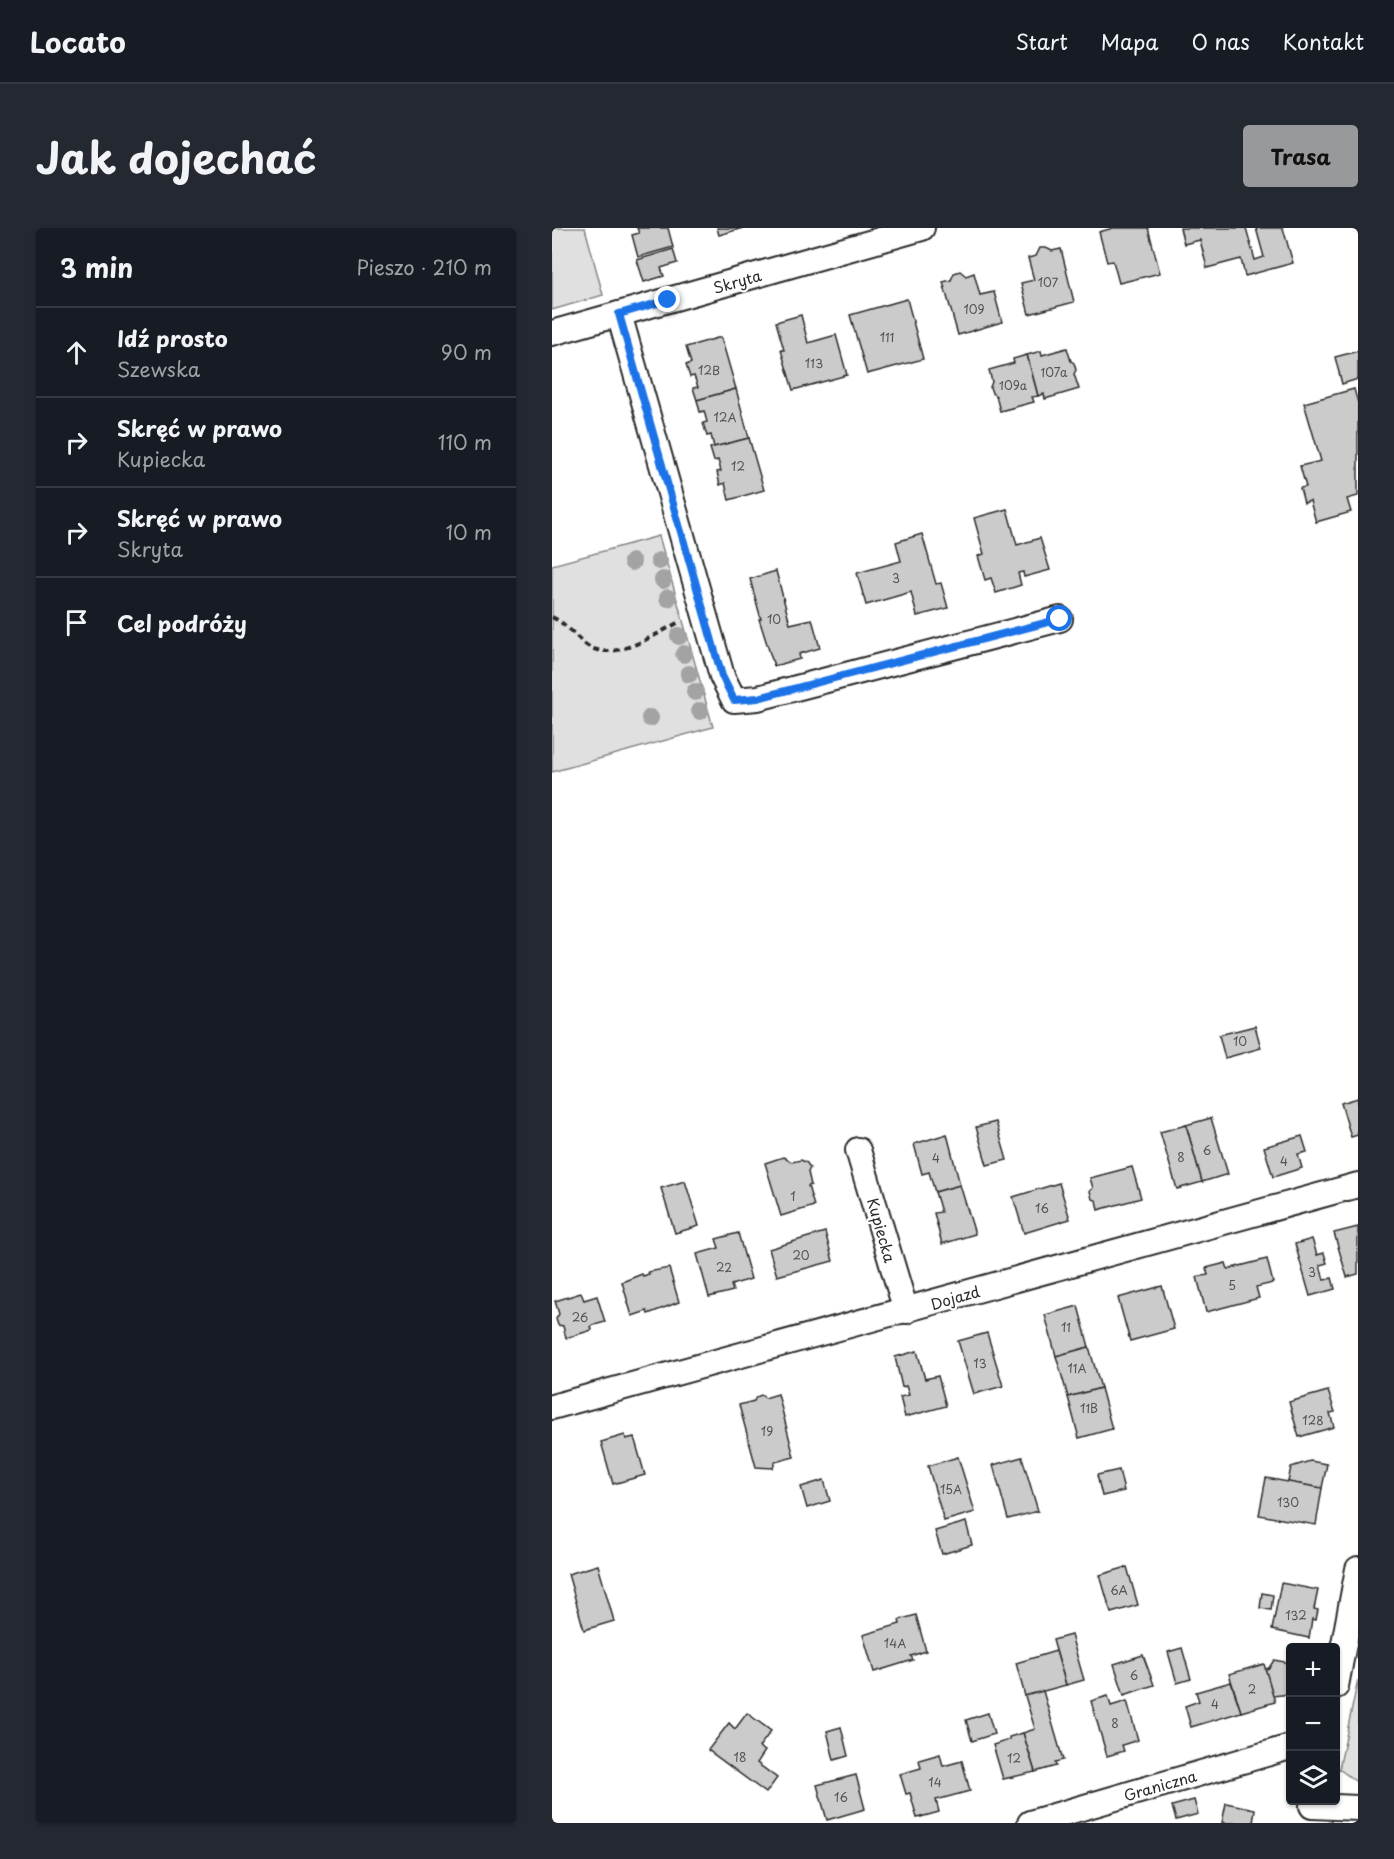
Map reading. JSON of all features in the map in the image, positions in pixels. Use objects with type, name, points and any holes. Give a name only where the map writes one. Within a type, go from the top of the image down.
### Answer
[{"type":"street","name":"Skryta","points":[[552,333],[922,228]]},
{"type":"street","points":[[619,314],[722,676],[734,700],[758,698],[1060,619]]},
{"type":"street","name":"Kupiecka","points":[[858,1150],[906,1311]]},
{"type":"street","name":"Dojazd","points":[[552,1407],[1358,1185]]},
{"type":"street","points":[[1340,1661],[1358,1569]]},
{"type":"street","name":"Graniczna","points":[[1029,1823],[1286,1748]]},
{"type":"street","points":[[1312,1810],[1358,1808]]},
{"type":"path","points":[[552,617],[564,623],[586,646],[602,652],[620,650],[682,620]]},
{"type":"shaded area","points":[[552,228],[585,228],[603,295],[552,310]]},
{"type":"shaded area","points":[[659,536],[713,727],[552,772],[552,565]]},
{"type":"shaded area","points":[[1358,1680],[1358,1783],[1340,1770]]},
{"type":"building","points":[[637,228],[668,228],[673,247],[638,257],[632,235],[639,233]]},
{"type":"building","points":[[717,228],[743,228],[719,235]]},
{"type":"building","points":[[1113,228],[1148,228],[1160,273],[1119,283],[1113,261],[1107,262],[1099,232]]},
{"type":"building","points":[[1180,228],[1246,228],[1255,260],[1264,257],[1256,228],[1283,228],[1293,263],[1245,276],[1241,259],[1207,268],[1200,240],[1184,244]]},
{"type":"building","points":[[1040,248],[1052,251],[1061,249],[1074,302],[1029,314],[1021,283],[1034,280],[1028,258],[1036,256]]},
{"type":"building","points":[[673,249],[677,263],[661,268],[664,276],[644,282],[637,260]]},
{"type":"building","points":[[960,271],[966,276],[974,273],[980,295],[994,292],[1002,322],[958,335],[943,282],[951,280],[954,273]]},
{"type":"building","points":[[907,299],[923,359],[867,374],[850,315]]},
{"type":"building","points":[[801,315],[808,343],[836,335],[847,375],[793,390],[781,350],[784,350],[776,322]]},
{"type":"building","points":[[721,337],[736,389],[697,400],[693,388],[698,387],[694,376],[690,377],[686,365],[691,363],[686,347]]},
{"type":"building","points":[[1067,348],[1071,361],[1074,363],[1076,370],[1074,374],[1079,389],[1045,399],[1044,394],[1038,396],[1027,355],[1041,351],[1042,355]]},
{"type":"building","points":[[1358,351],[1358,379],[1342,384],[1335,357]]},
{"type":"building","points":[[1027,355],[1038,396],[1032,397],[1034,402],[1000,411],[996,396],[990,387],[992,382],[989,370],[1014,363],[1013,359]]},
{"type":"building","points":[[736,389],[749,438],[714,447],[711,435],[707,436],[703,423],[707,422],[704,411],[700,412],[697,400]]},
{"type":"building","points":[[1354,389],[1358,403],[1358,496],[1347,499],[1351,512],[1316,522],[1310,501],[1304,503],[1300,488],[1306,487],[1300,466],[1321,461],[1304,403]]},
{"type":"building","points":[[749,438],[764,490],[729,500],[725,483],[720,485],[717,472],[721,471],[718,460],[714,461],[710,448]]},
{"type":"building","points":[[1007,509],[1017,545],[1040,538],[1050,570],[1024,577],[1023,572],[1018,573],[1021,585],[996,593],[991,578],[985,580],[978,556],[984,554],[974,518]]},
{"type":"building","points":[[922,534],[936,584],[941,583],[948,608],[917,616],[911,592],[866,605],[857,573],[901,561],[896,542]]},
{"type":"building","points":[[776,571],[790,624],[812,619],[820,648],[799,654],[800,659],[774,666],[759,619],[761,619],[750,579]]},
{"type":"building","points":[[1255,1026],[1261,1048],[1225,1058],[1219,1035]]},
{"type":"building","points":[[1358,1098],[1358,1135],[1351,1137],[1341,1103]]},
{"type":"building","points":[[1211,1118],[1228,1174],[1202,1182],[1186,1125]]},
{"type":"building","points":[[996,1122],[1007,1160],[987,1165],[976,1127]]},
{"type":"building","points":[[1186,1125],[1202,1182],[1177,1189],[1160,1132]]},
{"type":"building","points":[[947,1134],[960,1185],[935,1192],[929,1172],[922,1174],[914,1144]]},
{"type":"building","points":[[1302,1136],[1307,1152],[1298,1154],[1302,1168],[1273,1177],[1264,1147]]},
{"type":"building","points":[[783,1157],[792,1162],[801,1160],[807,1163],[810,1168],[808,1172],[811,1185],[808,1186],[814,1206],[781,1216],[765,1163]]},
{"type":"building","points":[[1132,1167],[1141,1198],[1098,1210],[1096,1200],[1092,1199],[1090,1191],[1093,1188],[1090,1178]]},
{"type":"building","points":[[685,1181],[699,1226],[675,1233],[661,1188]]},
{"type":"building","points":[[1059,1183],[1070,1219],[1024,1233],[1013,1197]]},
{"type":"building","points":[[960,1185],[975,1234],[942,1244],[934,1213],[941,1212],[935,1192]]},
{"type":"building","points":[[1358,1227],[1358,1274],[1347,1277],[1334,1233]]},
{"type":"building","points":[[825,1232],[833,1261],[777,1276],[769,1249]]},
{"type":"building","points":[[738,1233],[751,1279],[731,1285],[733,1291],[709,1297],[697,1254],[719,1248],[716,1239]]},
{"type":"building","points":[[1312,1239],[1317,1255],[1324,1253],[1327,1263],[1320,1265],[1324,1280],[1332,1278],[1335,1289],[1310,1296],[1295,1244]]},
{"type":"building","points":[[1267,1259],[1273,1283],[1256,1287],[1259,1298],[1206,1312],[1197,1277],[1208,1275],[1206,1268],[1226,1263],[1228,1269]]},
{"type":"building","points":[[669,1268],[679,1302],[648,1314],[647,1311],[632,1316],[622,1282],[642,1274],[643,1276],[649,1274],[648,1272]]},
{"type":"building","points":[[1162,1286],[1174,1329],[1130,1341],[1118,1298]]},
{"type":"building","points":[[581,1293],[584,1300],[597,1296],[605,1322],[591,1326],[592,1330],[566,1338],[563,1326],[558,1325],[556,1319],[559,1314],[555,1301]]},
{"type":"building","points":[[1078,1306],[1089,1347],[1056,1356],[1045,1315]]},
{"type":"building","points":[[987,1333],[1003,1386],[974,1394],[958,1341]]},
{"type":"building","points":[[1089,1347],[1101,1388],[1068,1397],[1056,1356]]},
{"type":"building","points":[[917,1351],[925,1379],[938,1376],[946,1406],[905,1417],[900,1397],[909,1395],[906,1386],[902,1387],[895,1357]]},
{"type":"building","points":[[1101,1388],[1112,1429],[1079,1438],[1068,1397]]},
{"type":"building","points":[[1328,1391],[1335,1412],[1330,1413],[1334,1427],[1299,1437],[1289,1402]]},
{"type":"building","points":[[778,1394],[794,1457],[775,1462],[773,1468],[756,1467],[739,1405],[754,1401],[761,1395],[765,1398]]},
{"type":"building","points":[[625,1435],[626,1439],[634,1437],[645,1475],[613,1484],[601,1442]]},
{"type":"building","points":[[958,1457],[975,1512],[944,1521],[928,1466]]},
{"type":"building","points":[[1022,1457],[1038,1511],[1008,1519],[993,1465]]},
{"type":"building","points":[[1310,1461],[1327,1464],[1322,1488],[1288,1482],[1291,1467]]},
{"type":"building","points":[[1119,1470],[1124,1491],[1102,1496],[1097,1475]]},
{"type":"building","points":[[1266,1478],[1322,1488],[1316,1525],[1259,1515]]},
{"type":"building","points":[[824,1480],[830,1501],[807,1508],[801,1487]]},
{"type":"building","points":[[966,1522],[972,1545],[942,1554],[935,1531]]},
{"type":"building","points":[[598,1565],[614,1621],[584,1630],[568,1574]]},
{"type":"building","points":[[1127,1567],[1138,1605],[1111,1613],[1100,1575]]},
{"type":"building","points":[[1281,1583],[1318,1590],[1314,1609],[1318,1610],[1316,1620],[1312,1619],[1309,1638],[1272,1630]]},
{"type":"building","points":[[1262,1593],[1273,1595],[1271,1610],[1260,1608]]},
{"type":"building","points":[[916,1615],[926,1651],[911,1656],[913,1660],[874,1672],[863,1635],[900,1624],[899,1620]]},
{"type":"building","points":[[1071,1635],[1084,1680],[1066,1685],[1053,1640]]},
{"type":"building","points":[[1182,1648],[1191,1679],[1177,1683],[1168,1652]]},
{"type":"building","points":[[1056,1651],[1066,1685],[1025,1696],[1016,1663]]},
{"type":"building","points":[[1143,1655],[1154,1685],[1124,1695],[1114,1664]]},
{"type":"building","points":[[1274,1660],[1286,1662],[1286,1694],[1273,1696],[1265,1669],[1269,1668]]},
{"type":"building","points":[[1264,1664],[1275,1702],[1241,1712],[1229,1674]]},
{"type":"building","points":[[1231,1682],[1241,1712],[1191,1727],[1185,1706],[1199,1701],[1196,1692]]},
{"type":"building","points":[[1043,1691],[1063,1760],[1055,1762],[1056,1766],[1035,1772],[1023,1733],[1035,1729],[1025,1696]]},
{"type":"building","points":[[1108,1696],[1111,1706],[1127,1701],[1138,1740],[1122,1745],[1124,1751],[1107,1756],[1091,1701]]},
{"type":"building","points":[[747,1713],[771,1731],[759,1747],[765,1751],[757,1763],[777,1778],[766,1793],[708,1750],[729,1723],[735,1729]]},
{"type":"building","points":[[988,1713],[994,1734],[972,1741],[966,1720]]},
{"type":"building","points":[[841,1727],[848,1756],[834,1760],[827,1731]]},
{"type":"building","points":[[1023,1733],[1035,1772],[1003,1779],[993,1745]]},
{"type":"building","points":[[940,1754],[943,1766],[962,1761],[970,1791],[936,1800],[939,1812],[917,1818],[910,1793],[906,1794],[900,1774],[921,1768],[919,1760]]},
{"type":"building","points":[[856,1775],[865,1809],[827,1820],[817,1785]]},
{"type":"building","points":[[1194,1800],[1198,1814],[1176,1820],[1172,1806]]},
{"type":"building","points":[[1226,1803],[1255,1809],[1253,1823],[1222,1823]]},
{"type":"route","points":[[668,300],[619,314],[722,676],[734,700],[758,698],[1060,619]]}]
